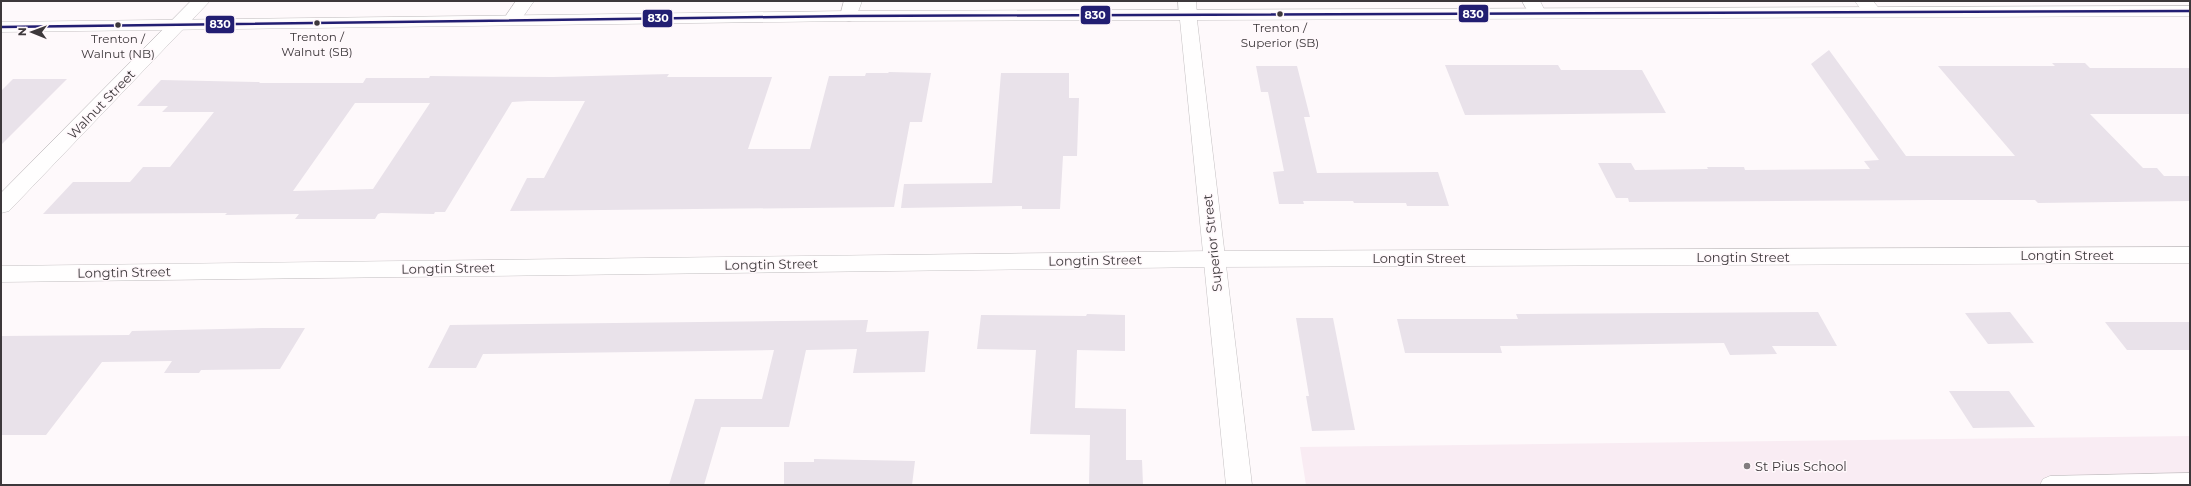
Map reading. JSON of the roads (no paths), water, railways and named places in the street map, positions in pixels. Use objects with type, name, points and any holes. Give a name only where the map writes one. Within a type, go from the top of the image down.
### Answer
[{"type":"street","name":"Walnut Street","points":[[1,206],[201,1]]},
{"type":"street","points":[[512,20],[524,1]]},
{"type":"street","points":[[1,27],[512,20],[851,8],[1868,6],[2190,11]]},
{"type":"street","name":"Superior Street","points":[[1187,8],[1213,259],[1239,485]]},
{"type":"street","name":"Longtin Street","points":[[1,274],[1213,259],[2190,255]]},
{"type":"lane","points":[[2050,485],[2190,482]]},
{"type":"place","name":"Trenton / Superior (SB)","points":[[1280,14]]},
{"type":"place","name":"Trenton / Walnut (SB)","points":[[317,23]]},
{"type":"place","name":"Trenton / Walnut (NB)","points":[[118,25]]},
{"type":"place","name":"St Pius School","points":[[1747,466]]}]
